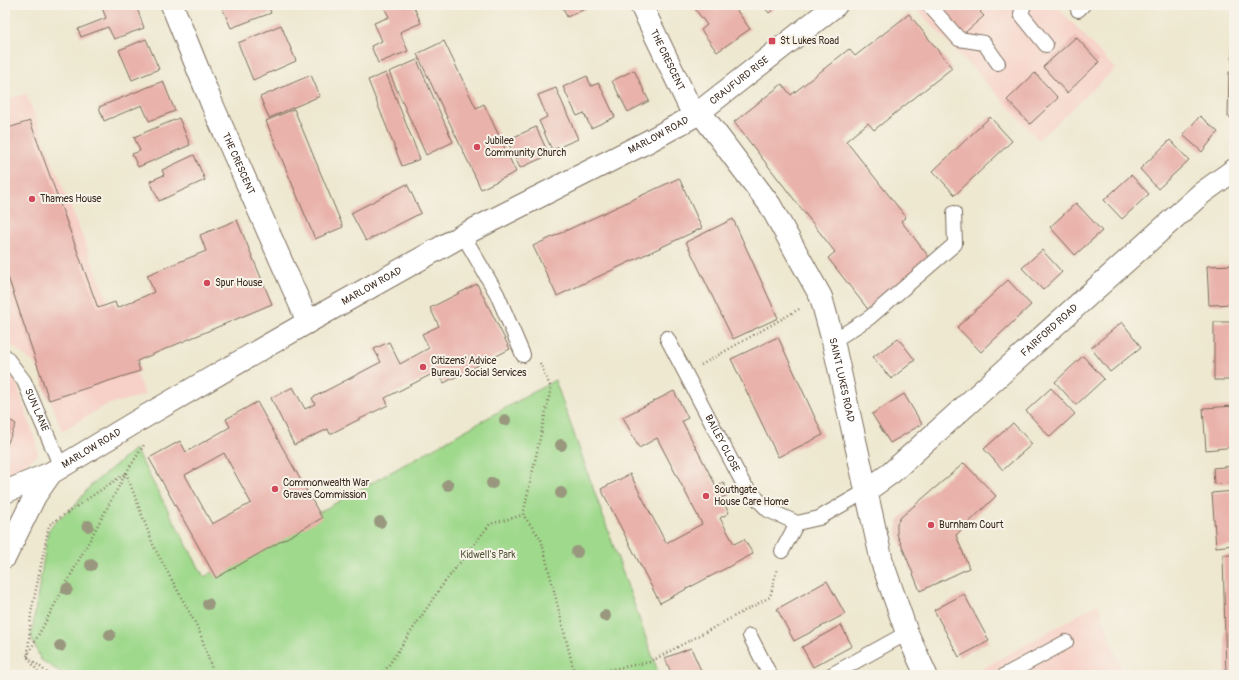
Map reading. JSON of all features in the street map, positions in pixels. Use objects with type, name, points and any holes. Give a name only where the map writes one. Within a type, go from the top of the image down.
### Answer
[{"type":"street","name":"THE CRESCENT","points":[[172,5],[212,104],[308,322]]},
{"type":"street","name":"THE CRESCENT","points":[[641,5],[697,114]]},
{"type":"street","name":"CRAUFURD RISE","points":[[697,114],[836,5]]},
{"type":"street","name":"MARLOW ROAD","points":[[5,492],[56,470],[308,322],[463,235],[650,142],[697,114]]},
{"type":"street","name":"SAINT LUKES ROAD","points":[[697,114],[770,205],[821,297],[833,341],[882,562],[907,633],[926,675]]},
{"type":"street","name":"FAIRFORD ROAD","points":[[866,491],[896,467],[1202,193],[1234,170]]},
{"type":"street","name":"MARLOW ROAD","points":[[5,557],[35,496],[56,470]]},
{"type":"lane","points":[[928,5],[959,39],[984,43],[998,63]]},
{"type":"lane","points":[[1024,5],[1021,14],[1046,46]]},
{"type":"lane","points":[[833,341],[869,318],[955,244],[954,213]]},
{"type":"lane","points":[[463,235],[498,294],[523,355]]},
{"type":"lane","name":"BAILEY CLOSE","points":[[667,338],[744,485],[768,510],[797,523]]},
{"type":"lane","name":"SUN LANE","points":[[5,356],[24,381],[56,470]]},
{"type":"lane","points":[[782,551],[797,523],[819,518],[866,491]]},
{"type":"lane","points":[[831,675],[907,633]]},
{"type":"lane","points":[[750,636],[770,675]]},
{"type":"lane","points":[[1005,675],[1066,642]]},
{"type":"path","points":[[686,373],[821,297]]},
{"type":"path","points":[[539,360],[551,388],[523,515],[541,539],[575,675]]},
{"type":"path","points":[[27,656],[126,473]]},
{"type":"path","points":[[40,675],[27,656],[31,614],[49,525],[126,473]]},
{"type":"path","points":[[126,473],[154,547],[199,630],[214,675]]},
{"type":"path","points":[[382,675],[441,587],[490,524],[523,515]]},
{"type":"path","points":[[582,675],[650,662],[770,597],[782,551]]},
{"type":"path","points":[[27,656],[50,675]]},
{"type":"shaded area","points":[[913,5],[1056,5],[1115,69],[1038,140],[1000,97]]},
{"type":"shaded area","name":"Thames House","points":[[26,94],[145,395],[106,405],[62,431],[41,375],[35,364],[5,340],[5,100]]},
{"type":"shaded area","points":[[5,369],[15,379],[36,442],[38,454],[5,480]]},
{"type":"shaded area","points":[[1098,604],[1123,675],[971,675]]},
{"type":"green space","name":"Kidwell's Park","points":[[555,380],[659,675],[65,675],[41,660],[31,637],[48,531],[58,519],[75,506],[90,486],[135,449],[204,577]]},
{"type":"building","points":[[101,5],[136,5],[144,28],[114,39],[108,27],[81,37],[78,29],[106,18]]},
{"type":"building","points":[[221,5],[268,5],[271,13],[231,28]]},
{"type":"building","points":[[383,5],[413,5],[421,23],[400,32],[408,51],[378,63],[371,46],[382,41],[374,23],[389,17]]},
{"type":"building","points":[[562,5],[594,5],[567,17]]},
{"type":"building","points":[[692,5],[725,5],[728,9],[733,5],[750,29],[717,52],[701,30],[707,25]]},
{"type":"building","points":[[762,5],[778,5],[769,13]]},
{"type":"building","points":[[934,5],[987,5],[980,12],[984,16],[961,36]]},
{"type":"building","points":[[909,14],[952,68],[874,130],[868,123],[846,141],[906,217],[901,221],[933,262],[870,312],[828,258],[835,252],[734,122],[782,84],[791,95],[849,49],[855,56]]},
{"type":"building","points":[[1234,21],[1234,64],[1232,63]]},
{"type":"building","points":[[281,25],[296,61],[253,80],[238,43]]},
{"type":"building","points":[[1076,37],[1099,62],[1067,93],[1043,67]]},
{"type":"building","points":[[146,39],[159,69],[132,80],[119,50]]},
{"type":"building","points":[[444,41],[476,108],[484,104],[516,172],[481,189],[417,54]]},
{"type":"building","points":[[417,60],[453,142],[426,155],[389,72]]},
{"type":"building","points":[[634,70],[649,101],[628,112],[612,81]]},
{"type":"building","points":[[1229,72],[1234,72],[1234,117],[1228,117]]},
{"type":"building","points":[[386,73],[420,159],[402,166],[368,80]]},
{"type":"building","points":[[1035,73],[1058,98],[1030,124],[1007,100]]},
{"type":"building","points":[[311,75],[320,96],[269,118],[260,97]]},
{"type":"building","points":[[587,76],[591,86],[599,83],[615,117],[591,128],[584,113],[577,116],[563,87]]},
{"type":"building","points":[[163,81],[175,111],[149,121],[142,105],[104,121],[99,107]]},
{"type":"building","points":[[556,88],[578,139],[552,150],[539,121],[547,117],[538,95]]},
{"type":"building","points":[[294,109],[343,227],[315,239],[266,121]]},
{"type":"building","points":[[1200,116],[1218,132],[1202,152],[1183,135]]},
{"type":"building","points":[[990,117],[1012,141],[955,195],[933,171]]},
{"type":"building","points":[[179,118],[190,145],[138,167],[132,154],[140,151],[134,137]]},
{"type":"building","name":"Thames House","points":[[30,121],[98,308],[115,302],[117,308],[154,292],[147,275],[206,251],[200,235],[237,220],[272,304],[137,361],[140,371],[49,400],[5,268],[5,129]]},
{"type":"building","points":[[536,127],[549,155],[520,168],[507,140]]},
{"type":"building","points":[[1170,140],[1189,160],[1158,189],[1140,169]]},
{"type":"building","points":[[194,155],[205,180],[159,201],[150,181],[164,175],[162,170]]},
{"type":"building","points":[[1131,175],[1149,194],[1122,219],[1104,200]]},
{"type":"building","points":[[679,178],[702,228],[557,296],[533,246]]},
{"type":"building","points":[[407,184],[421,213],[366,241],[351,213]]},
{"type":"building","points":[[1076,203],[1102,231],[1075,255],[1050,227]]},
{"type":"building","points":[[733,219],[778,318],[733,339],[686,242]]},
{"type":"building","points":[[1042,250],[1062,272],[1043,290],[1022,268]]},
{"type":"building","points":[[1234,265],[1234,304],[1209,305],[1207,266]]},
{"type":"building","points":[[1008,280],[1031,305],[981,352],[957,327]]},
{"type":"building","name":"Citizens' Advice Bureau, Social Services","points":[[477,284],[510,349],[444,383],[438,371],[385,398],[388,405],[330,434],[328,429],[294,445],[271,398],[293,387],[305,409],[315,404],[312,398],[381,362],[374,349],[389,342],[400,364],[429,348],[422,334],[439,326],[430,308]]},
{"type":"building","points":[[1122,322],[1141,347],[1110,372],[1091,348]]},
{"type":"building","points":[[1214,322],[1234,322],[1234,380],[1214,380]]},
{"type":"building","points":[[778,337],[823,435],[778,457],[731,359]]},
{"type":"building","points":[[898,338],[915,360],[891,379],[873,357]]},
{"type":"building","points":[[1083,356],[1104,379],[1076,405],[1055,382]]},
{"type":"building","points":[[1051,388],[1075,414],[1050,437],[1026,411]]},
{"type":"building","name":"Southgate House Care Home","points":[[674,391],[688,418],[682,421],[716,486],[723,482],[730,494],[721,498],[729,513],[720,518],[734,544],[744,539],[753,554],[660,603],[601,489],[630,474],[666,543],[702,524],[657,438],[639,448],[623,417]]},
{"type":"building","points":[[904,394],[922,424],[890,443],[872,414]]},
{"type":"building","name":"Commonwealth War Graves Commission","points":[[257,402],[322,518],[216,578],[149,458],[180,441],[186,452],[230,427],[226,419]],"holes":[[[224,453],[251,503],[212,524],[185,475]]]},
{"type":"building","points":[[1234,406],[1234,447],[1206,450],[1203,408]]},
{"type":"building","points":[[5,417],[16,424],[5,449]]},
{"type":"building","points":[[1013,423],[1032,444],[1003,470],[984,449]]},
{"type":"building","name":"Burnham Court","points":[[964,463],[996,496],[956,535],[969,568],[920,591],[897,534],[897,523],[901,517]]},
{"type":"building","points":[[1234,466],[1234,483],[1214,484],[1213,468]]},
{"type":"building","points":[[1234,491],[1234,545],[1216,547],[1212,493]]},
{"type":"building","points":[[1223,555],[1234,555],[1234,675],[1226,675]]},
{"type":"building","points":[[827,581],[845,614],[794,641],[777,609]]},
{"type":"building","points":[[964,594],[989,641],[959,657],[934,610]]},
{"type":"building","points":[[841,625],[852,646],[813,667],[802,647]]},
{"type":"building","points":[[691,648],[703,675],[672,675],[665,658]]},
{"type":"place","name":"St Lukes Road","points":[[772,41]]},
{"type":"place","name":"Jubilee Community Church","points":[[477,147]]},
{"type":"place","name":"Thames House","points":[[32,199]]},
{"type":"place","name":"Spur House","points":[[207,283]]},
{"type":"place","name":"Citizens' Advice Bureau, Social Services","points":[[423,367]]},
{"type":"place","name":"Commonwealth War Graves Commission","points":[[275,489]]},
{"type":"place","name":"Southgate House Care Home","points":[[706,496]]},
{"type":"place","name":"Burnham Court","points":[[931,525]]}]
